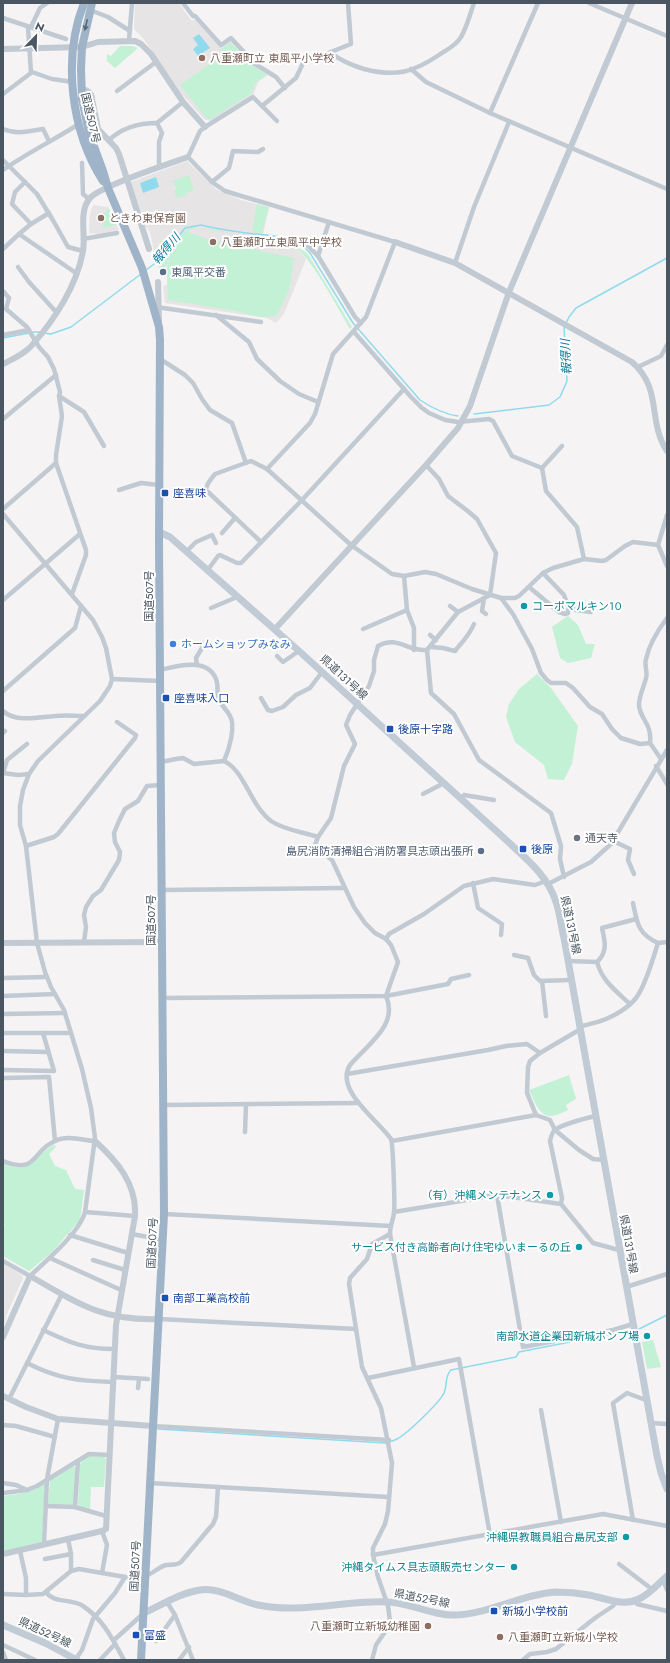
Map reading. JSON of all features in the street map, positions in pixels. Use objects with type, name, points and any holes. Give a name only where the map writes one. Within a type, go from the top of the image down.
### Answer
[{"type":"highway","name":"国道507号","points":[[84,3],[73,47],[74,102],[79,124],[91,160],[108,188]]},
{"type":"highway","name":"国道507号","points":[[91,6],[82,47],[81,87],[89,133],[108,188],[142,268],[156,307],[159,328],[160,359],[159,532],[164,1214],[141,1660]]},
{"type":"main road","name":"県道131号線","points":[[159,532],[167,534],[299,651],[461,798],[532,865],[547,883],[557,904],[651,1423],[659,1465],[667,1488]]},
{"type":"main road","name":"県道52号線","points":[[144,1613],[193,1592],[206,1590],[222,1593],[251,1604],[275,1607],[387,1602],[442,1614],[455,1615],[555,1592],[575,1593],[616,1602],[635,1601],[653,1590],[665,1578]]},
{"type":"main road","name":"県道52号線","points":[[3,1625],[76,1660]]},
{"type":"street","points":[[3,94],[32,72],[29,27],[40,8],[47,3]]},
{"type":"street","points":[[129,40],[132,3]]},
{"type":"street","points":[[183,3],[193,16],[195,16],[222,45],[231,38],[255,64],[276,77],[285,88]]},
{"type":"street","points":[[262,106],[296,78],[303,63],[351,44],[348,3]]},
{"type":"street","points":[[331,53],[342,62],[374,72],[392,74],[424,65],[454,45],[460,38],[474,3]]},
{"type":"street","points":[[490,113],[538,3]]},
{"type":"street","points":[[589,3],[667,36]]},
{"type":"street","points":[[275,630],[351,545],[426,465],[449,439],[463,420],[476,392],[509,292],[632,3]]},
{"type":"street","points":[[91,6],[130,31]]},
{"type":"street","points":[[3,18],[66,39]]},
{"type":"street","points":[[3,49],[82,47],[98,42],[129,40],[141,44],[156,62],[183,102],[205,127]]},
{"type":"street","points":[[117,91],[156,62]]},
{"type":"street","points":[[411,69],[426,82],[509,122],[667,189]]},
{"type":"street","points":[[32,72],[52,79],[73,82]]},
{"type":"street","points":[[81,87],[89,91],[92,96],[99,130],[109,140],[119,154],[149,249]]},
{"type":"street","points":[[3,364],[27,350],[36,341],[64,301],[76,273],[83,251],[84,214],[89,199],[95,194],[108,188],[188,157],[200,131],[253,97],[277,121]]},
{"type":"street","points":[[109,140],[124,129],[136,125],[157,122],[183,102]]},
{"type":"street","points":[[157,122],[162,133],[159,142],[159,168]]},
{"type":"street","points":[[455,263],[474,207],[509,122]]},
{"type":"street","points":[[3,170],[79,124]]},
{"type":"street","points":[[3,129],[19,133],[43,129],[49,141]]},
{"type":"street","points":[[212,182],[229,168],[233,151],[258,152],[263,149]]},
{"type":"street","points":[[188,157],[212,182],[225,190],[394,242],[455,263],[621,354],[638,367],[644,374],[652,392],[660,437],[667,451]]},
{"type":"street","points":[[3,160],[37,194],[68,247],[83,251]]},
{"type":"street","points":[[82,163],[83,194],[89,199]]},
{"type":"street","points":[[25,182],[15,192],[12,204],[31,224]]},
{"type":"street","points":[[3,249],[31,224],[49,213]]},
{"type":"street","points":[[318,256],[329,222]]},
{"type":"street","points":[[19,234],[76,273]]},
{"type":"street","points":[[84,239],[117,234]]},
{"type":"street","points":[[296,238],[312,249],[318,256],[355,318],[361,323]]},
{"type":"street","points":[[267,469],[310,423],[315,414],[333,354],[366,317],[394,242]]},
{"type":"street","points":[[18,267],[29,282],[57,313]]},
{"type":"street","points":[[158,282],[156,307],[262,322]]},
{"type":"street","points":[[3,291],[9,298],[6,309],[29,330],[48,357],[56,375],[60,392],[59,396],[62,416],[56,463],[86,554],[72,594]]},
{"type":"street","points":[[216,315],[248,342],[256,359],[275,377],[290,389],[318,402]]},
{"type":"street","points":[[3,335],[29,330]]},
{"type":"street","points":[[354,332],[422,408],[445,420],[458,422],[463,420],[489,419],[493,422],[512,456],[542,468]]},
{"type":"street","points":[[638,367],[661,356],[667,345]]},
{"type":"street","points":[[160,359],[185,375],[193,383],[210,410],[232,423],[246,463]]},
{"type":"street","points":[[3,419],[56,375]]},
{"type":"street","points":[[207,571],[220,555],[237,563],[241,563],[302,500],[404,389]]},
{"type":"street","points":[[59,396],[84,412],[104,446]]},
{"type":"street","points":[[542,468],[562,446]]},
{"type":"street","points":[[261,542],[212,498],[206,490],[206,487],[215,474],[246,463],[254,462],[267,469],[351,545],[392,574],[404,576],[425,572],[436,574],[501,598],[515,598],[543,573],[584,559],[606,560],[633,542],[658,545]]},
{"type":"street","points":[[3,509],[56,463]]},
{"type":"street","points":[[414,1367],[390,1234],[390,1226],[394,1212],[395,1190],[392,1141],[357,1103],[347,1082],[347,1074],[350,1065],[381,1032],[389,1018],[389,1003],[386,996],[398,962],[391,945],[386,939],[375,933],[365,923],[354,907],[332,860],[327,856],[313,850],[318,837],[331,818],[344,766],[355,744],[346,725],[369,686],[374,671],[374,660],[378,646],[390,641],[402,644],[414,650],[427,650],[431,647],[458,612],[490,594],[496,553],[477,519],[448,496],[439,479],[426,465]]},
{"type":"street","points":[[542,468],[546,491],[577,527],[584,559]]},
{"type":"street","points":[[119,490],[141,483],[159,485]]},
{"type":"street","points":[[3,514],[93,620],[106,648],[112,679],[107,692],[38,761],[29,774],[23,790],[20,806],[20,825],[26,846],[37,943],[47,977],[65,1013],[91,1108],[95,1141],[83,1219],[50,1258],[30,1276],[3,1337]]},
{"type":"street","points":[[667,515],[658,545],[667,566]]},
{"type":"street","points":[[222,533],[235,518]]},
{"type":"street","points":[[3,600],[80,534]]},
{"type":"street","points":[[186,552],[196,542],[212,535],[216,543]]},
{"type":"street","points":[[528,587],[559,612],[565,614],[568,613],[568,607],[564,595],[543,573]]},
{"type":"street","points":[[404,576],[407,610],[414,628],[414,650]]},
{"type":"street","points":[[210,608],[237,597]]},
{"type":"street","points":[[484,598],[482,611],[486,614]]},
{"type":"street","points":[[501,598],[513,614],[532,649],[541,673],[551,683],[566,683],[573,688],[590,707],[602,714],[612,729],[621,738],[640,744],[650,743]]},
{"type":"street","points":[[3,691],[76,628],[81,606]]},
{"type":"street","points":[[450,606],[458,612]]},
{"type":"street","points":[[568,607],[572,611],[591,612]]},
{"type":"street","points":[[363,629],[407,610]]},
{"type":"street","points":[[661,759],[650,743],[651,733],[639,706],[646,677],[646,658],[655,636],[667,618]]},
{"type":"street","points":[[456,650],[458,645],[470,636],[474,624]]},
{"type":"street","points":[[430,635],[436,640]]},
{"type":"street","points":[[197,665],[196,658],[202,648],[202,643]]},
{"type":"street","points":[[431,647],[443,648],[452,651],[456,650],[461,654]]},
{"type":"street","points":[[427,650],[431,693],[454,714],[479,760],[551,813],[561,846],[560,859],[564,877]]},
{"type":"street","points":[[277,656],[283,662],[299,651]]},
{"type":"street","points":[[160,670],[193,664],[208,670],[215,676],[217,682],[216,692],[220,702],[231,717],[232,721],[230,747],[224,761]]},
{"type":"street","points":[[261,698],[268,710],[272,711],[283,707],[296,695],[310,688],[322,672]]},
{"type":"street","points":[[112,679],[160,681]]},
{"type":"street","points":[[3,711],[14,717],[21,718],[84,716]]},
{"type":"street","points":[[26,846],[54,837],[58,834],[135,738],[136,735],[117,722]]},
{"type":"street","points":[[27,744],[5,758],[3,773],[18,775],[29,774]]},
{"type":"street","points":[[386,939],[390,934],[424,914],[457,890],[473,883],[493,879],[535,885],[547,883],[564,877],[591,862],[604,852],[613,841],[656,766],[667,750]]},
{"type":"street","points":[[161,762],[176,758],[182,758],[194,764],[224,761],[235,768],[254,800],[271,821],[280,826],[318,837]]},
{"type":"street","points":[[656,766],[667,784]]},
{"type":"street","points":[[423,794],[444,783]]},
{"type":"street","points":[[84,942],[86,927],[84,915],[86,907],[93,896],[101,890],[119,860],[120,852],[114,833],[119,821],[126,809],[138,801],[147,786],[161,784]]},
{"type":"street","points":[[461,798],[464,795],[494,800]]},
{"type":"street","points":[[613,841],[630,849],[628,860],[634,874]]},
{"type":"street","points":[[473,883],[478,908],[502,924],[501,935]]},
{"type":"street","points":[[162,890],[344,888]]},
{"type":"street","points":[[634,903],[636,918],[643,934],[658,943],[667,942]]},
{"type":"street","points":[[597,962],[602,956],[605,947],[602,928],[636,918]]},
{"type":"street","points":[[3,944],[162,942]]},
{"type":"street","points":[[536,1115],[526,1093],[528,1067],[530,1061],[579,1028],[604,1020],[630,1004],[640,991],[658,943]]},
{"type":"street","points":[[514,956],[528,958],[537,979],[542,981],[570,980]]},
{"type":"street","points":[[568,961],[597,962]]},
{"type":"street","points":[[597,962],[599,971],[605,981],[630,1004]]},
{"type":"street","points":[[163,998],[386,996],[448,984],[451,979],[469,974]]},
{"type":"street","points":[[3,978],[47,977]]},
{"type":"street","points":[[542,981],[546,1016]]},
{"type":"street","points":[[3,996],[55,994]]},
{"type":"street","points":[[3,1014],[65,1013]]},
{"type":"street","points":[[3,1033],[70,1033]]},
{"type":"street","points":[[3,1070],[54,1071],[43,1033]]},
{"type":"street","points":[[347,1074],[506,1046],[527,1044],[540,1053]]},
{"type":"street","points":[[3,1051],[48,1052]]},
{"type":"street","points":[[3,1078],[49,1077],[55,1141]]},
{"type":"street","points":[[164,1105],[357,1103]]},
{"type":"street","points":[[246,1104],[246,1132]]},
{"type":"street","points":[[392,1141],[536,1115],[550,1120],[555,1130],[593,1159],[603,1160]]},
{"type":"street","points":[[561,1204],[562,1198],[550,1141],[552,1134],[555,1130],[574,1121],[595,1116]]},
{"type":"street","points":[[3,1161],[21,1166],[28,1164],[55,1141],[70,1138],[95,1141],[112,1158],[130,1183],[136,1201],[135,1216],[117,1317],[106,1529],[3,1554]]},
{"type":"street","points":[[394,1212],[497,1195],[561,1204],[593,1243],[619,1250]]},
{"type":"street","points":[[497,1195],[523,1347],[613,1330],[633,1324]]},
{"type":"street","points":[[85,1212],[135,1216]]},
{"type":"street","points":[[164,1214],[390,1226]]},
{"type":"street","points":[[132,1234],[163,1240]]},
{"type":"street","points":[[372,1660],[376,1644],[389,1626],[390,1621],[387,1602],[378,1577],[373,1548],[385,1524],[388,1511],[392,1463],[381,1408],[362,1367],[348,1284],[350,1278],[366,1259],[372,1244],[390,1234]]},
{"type":"street","points":[[70,1235],[128,1254]]},
{"type":"street","points":[[50,1258],[121,1290]]},
{"type":"street","points":[[3,1260],[88,1309],[117,1317],[356,1329]]},
{"type":"street","points":[[93,1260],[125,1270]]},
{"type":"street","points":[[626,1287],[667,1274]]},
{"type":"street","points":[[10,1399],[62,1294]]},
{"type":"street","points":[[43,1330],[76,1345],[99,1349],[115,1349]]},
{"type":"street","points":[[368,1378],[414,1367],[459,1359],[490,1535]]},
{"type":"street","points":[[27,1363],[46,1373],[87,1382],[148,1379]]},
{"type":"street","points":[[138,1379],[138,1388]]},
{"type":"street","points":[[633,1520],[613,1403],[627,1393],[643,1399],[647,1398]]},
{"type":"street","points":[[3,1396],[42,1414],[58,1418],[152,1426],[388,1440]]},
{"type":"street","points":[[541,1410],[561,1522]]},
{"type":"street","points":[[44,1544],[47,1479],[58,1418]]},
{"type":"street","points":[[651,1423],[667,1424]]},
{"type":"street","points":[[3,1424],[16,1426],[55,1437]]},
{"type":"street","points":[[3,1493],[27,1490],[37,1486],[89,1454],[109,1455]]},
{"type":"street","points":[[75,1507],[78,1461]]},
{"type":"street","points":[[3,1483],[16,1485],[27,1490]]},
{"type":"street","points":[[150,1483],[388,1497]]},
{"type":"street","points":[[3,1594],[39,1595],[46,1592],[71,1571],[79,1569],[145,1580],[165,1565],[177,1565],[209,1529],[216,1517],[218,1487]]},
{"type":"street","points":[[46,1506],[75,1507],[106,1516]]},
{"type":"street","points":[[373,1555],[603,1514],[667,1526]]},
{"type":"street","points":[[102,1531],[107,1545],[102,1573]]},
{"type":"street","points":[[68,1539],[71,1554],[71,1571]]},
{"type":"street","points":[[20,1551],[26,1578],[26,1595]]},
{"type":"street","points":[[45,1559],[71,1554]]},
{"type":"street","points":[[619,1564],[653,1590]]},
{"type":"street","points":[[76,1660],[82,1650],[94,1616],[115,1593],[125,1577]]},
{"type":"street","points":[[665,1578],[667,1590]]},
{"type":"street","points":[[46,1592],[48,1595],[60,1600],[70,1600],[82,1605],[94,1616],[114,1642],[124,1660]]},
{"type":"street","points":[[635,1601],[637,1604],[667,1611]]},
{"type":"street","points":[[167,1602],[175,1616],[194,1660]]},
{"type":"street","points":[[523,1660],[530,1654],[547,1652],[556,1649],[595,1618],[613,1606],[616,1602]]},
{"type":"street","points":[[100,1660],[114,1642],[144,1613]]},
{"type":"street","points":[[156,1641],[175,1616]]},
{"type":"street","points":[[3,1645],[35,1660]]},
{"type":"street","points":[[179,1660],[189,1647]]},
{"type":"street","points":[[3,1652],[6,1660]]},
{"type":"shaded area","name":"八重瀬町立 東風平小学校","points":[[135,3],[179,3],[191,20],[197,20],[221,47],[231,40],[257,68],[268,75],[258,82],[254,94],[213,120],[210,121],[204,119],[180,92],[143,38],[134,29]]},
{"type":"shaded area","name":"八重瀬町立東風平中学校","points":[[187,161],[216,189],[241,200],[269,207],[262,239],[297,249],[306,259],[284,314],[276,323],[267,318],[165,303],[163,286],[167,285],[167,267],[159,267],[156,260],[150,232],[143,223],[131,182]]},
{"type":"shaded area","name":"ときわ東保育園","points":[[93,205],[108,207],[119,230],[99,234],[89,233],[90,214]]},
{"type":"shaded area","points":[[3,1264],[22,1275],[23,1278],[7,1314],[3,1329]]},
{"type":"green space","points":[[230,42],[253,65],[267,75],[254,84],[252,93],[211,119],[207,119],[180,85],[223,54],[232,56],[232,53],[228,51],[223,52],[221,50]]},
{"type":"green space","points":[[120,46],[132,46],[138,48],[115,68],[107,61],[107,54],[111,56]]},
{"type":"green space","points":[[189,175],[194,190],[186,193],[187,195],[177,198],[174,191],[177,188],[172,181]]},
{"type":"green space","points":[[257,204],[269,207],[262,233],[252,231]]},
{"type":"green space","points":[[108,207],[116,225],[103,228],[104,213],[107,211]]},
{"type":"green space","points":[[192,227],[200,228],[190,229],[188,232],[207,239],[294,258],[289,290],[277,315],[261,317],[241,312],[168,300],[167,270],[170,256],[165,267],[159,267],[160,273],[158,265],[178,238],[187,229]]},
{"type":"green space","points":[[233,234],[290,243],[307,253],[352,327],[350,329],[309,261],[295,248],[282,243]]},
{"type":"green space","points":[[568,616],[578,625],[586,644],[595,644],[591,658],[568,663],[560,658],[552,627]]},
{"type":"green space","points":[[537,674],[551,688],[578,726],[572,764],[564,780],[548,779],[544,765],[515,742],[506,717],[509,704],[519,689]]},
{"type":"green space","points":[[569,1075],[576,1099],[566,1105],[568,1110],[552,1116],[547,1116],[540,1111],[529,1090]]},
{"type":"green space","points":[[54,1144],[56,1147],[49,1154],[55,1166],[66,1170],[75,1189],[84,1190],[80,1220],[52,1252],[29,1271],[3,1256],[3,1228],[5,1225],[3,1223],[3,1162],[17,1167],[25,1167]]},
{"type":"green space","points":[[653,1340],[661,1367],[647,1369],[642,1342]]},
{"type":"green space","points":[[89,1456],[104,1457],[106,1459],[104,1487],[91,1487],[90,1509],[79,1506],[78,1504],[80,1465],[82,1460]]},
{"type":"green space","points":[[73,1466],[76,1468],[74,1505],[49,1505],[50,1480]]},
{"type":"green space","points":[[45,1483],[41,1542],[3,1551],[3,1496],[30,1491]]},
{"type":"water","points":[[199,34],[210,48],[198,56],[193,49],[198,45],[193,38]]},
{"type":"water","points":[[156,177],[159,187],[143,193],[140,183]]},
{"type":"waterway","name":"報得川","points":[[146,270],[161,259],[185,228],[201,225],[224,230],[281,237],[297,243],[310,253],[353,323],[420,400],[447,414],[458,416]]},
{"type":"waterway","name":"報得川","points":[[566,323],[576,308],[667,258]]},
{"type":"waterway","name":"報得川","points":[[44,333],[51,334],[71,327],[141,274]]},
{"type":"waterway","name":"報得川","points":[[474,414],[549,405],[560,397],[567,381],[564,326]]},
{"type":"waterway","name":"報得川","points":[[32,332],[40,332]]},
{"type":"waterway","name":"報得川","points":[[3,338],[29,333]]},
{"type":"waterway","points":[[639,1329],[667,1315]]},
{"type":"waterway","points":[[158,1429],[385,1443],[396,1440],[402,1436],[430,1410],[444,1393],[447,1378],[451,1370],[516,1357],[519,1352],[631,1330]]},
{"type":"place","name":"八重瀬町立 東風平小学校","points":[[202,58]]},
{"type":"place","name":"ときわ東保育園","points":[[101,218]]},
{"type":"place","name":"八重瀬町立東風平中学校","points":[[213,242]]},
{"type":"place","name":"東風平交番","points":[[163,272]]},
{"type":"place","name":"座喜味","points":[[165,493]]},
{"type":"place","name":"コーポマルキン１０","points":[[524,606]]},
{"type":"place","name":"ホームショップみなみ","points":[[173,644]]},
{"type":"place","name":"座喜味入口","points":[[166,698]]},
{"type":"place","name":"後原十字路","points":[[390,729]]},
{"type":"place","name":"通天寺","points":[[577,838]]},
{"type":"place","name":"後原","points":[[523,849]]},
{"type":"place","name":"島尻消防清掃組合消防署具志頭出張所","points":[[481,851]]},
{"type":"place","name":"（有）沖縄メンテナンス","points":[[550,1195]]},
{"type":"place","name":"サービス付き高齢者向け住宅ゆいまーるの丘","points":[[579,1247]]},
{"type":"place","name":"南部工業高校前","points":[[165,1298]]},
{"type":"place","name":"南部水道企業団新城ポンプ場","points":[[647,1336]]},
{"type":"place","name":"沖縄県教職員組合島尻支部","points":[[626,1537]]},
{"type":"place","name":"沖縄タイムス具志頭販売センター","points":[[514,1567]]},
{"type":"place","name":"新城小学校前","points":[[494,1611]]},
{"type":"place","name":"八重瀬町立新城幼稚園","points":[[428,1626]]},
{"type":"place","name":"富盛","points":[[136,1635]]},
{"type":"place","name":"八重瀬町立新城小学校","points":[[500,1637]]}]
